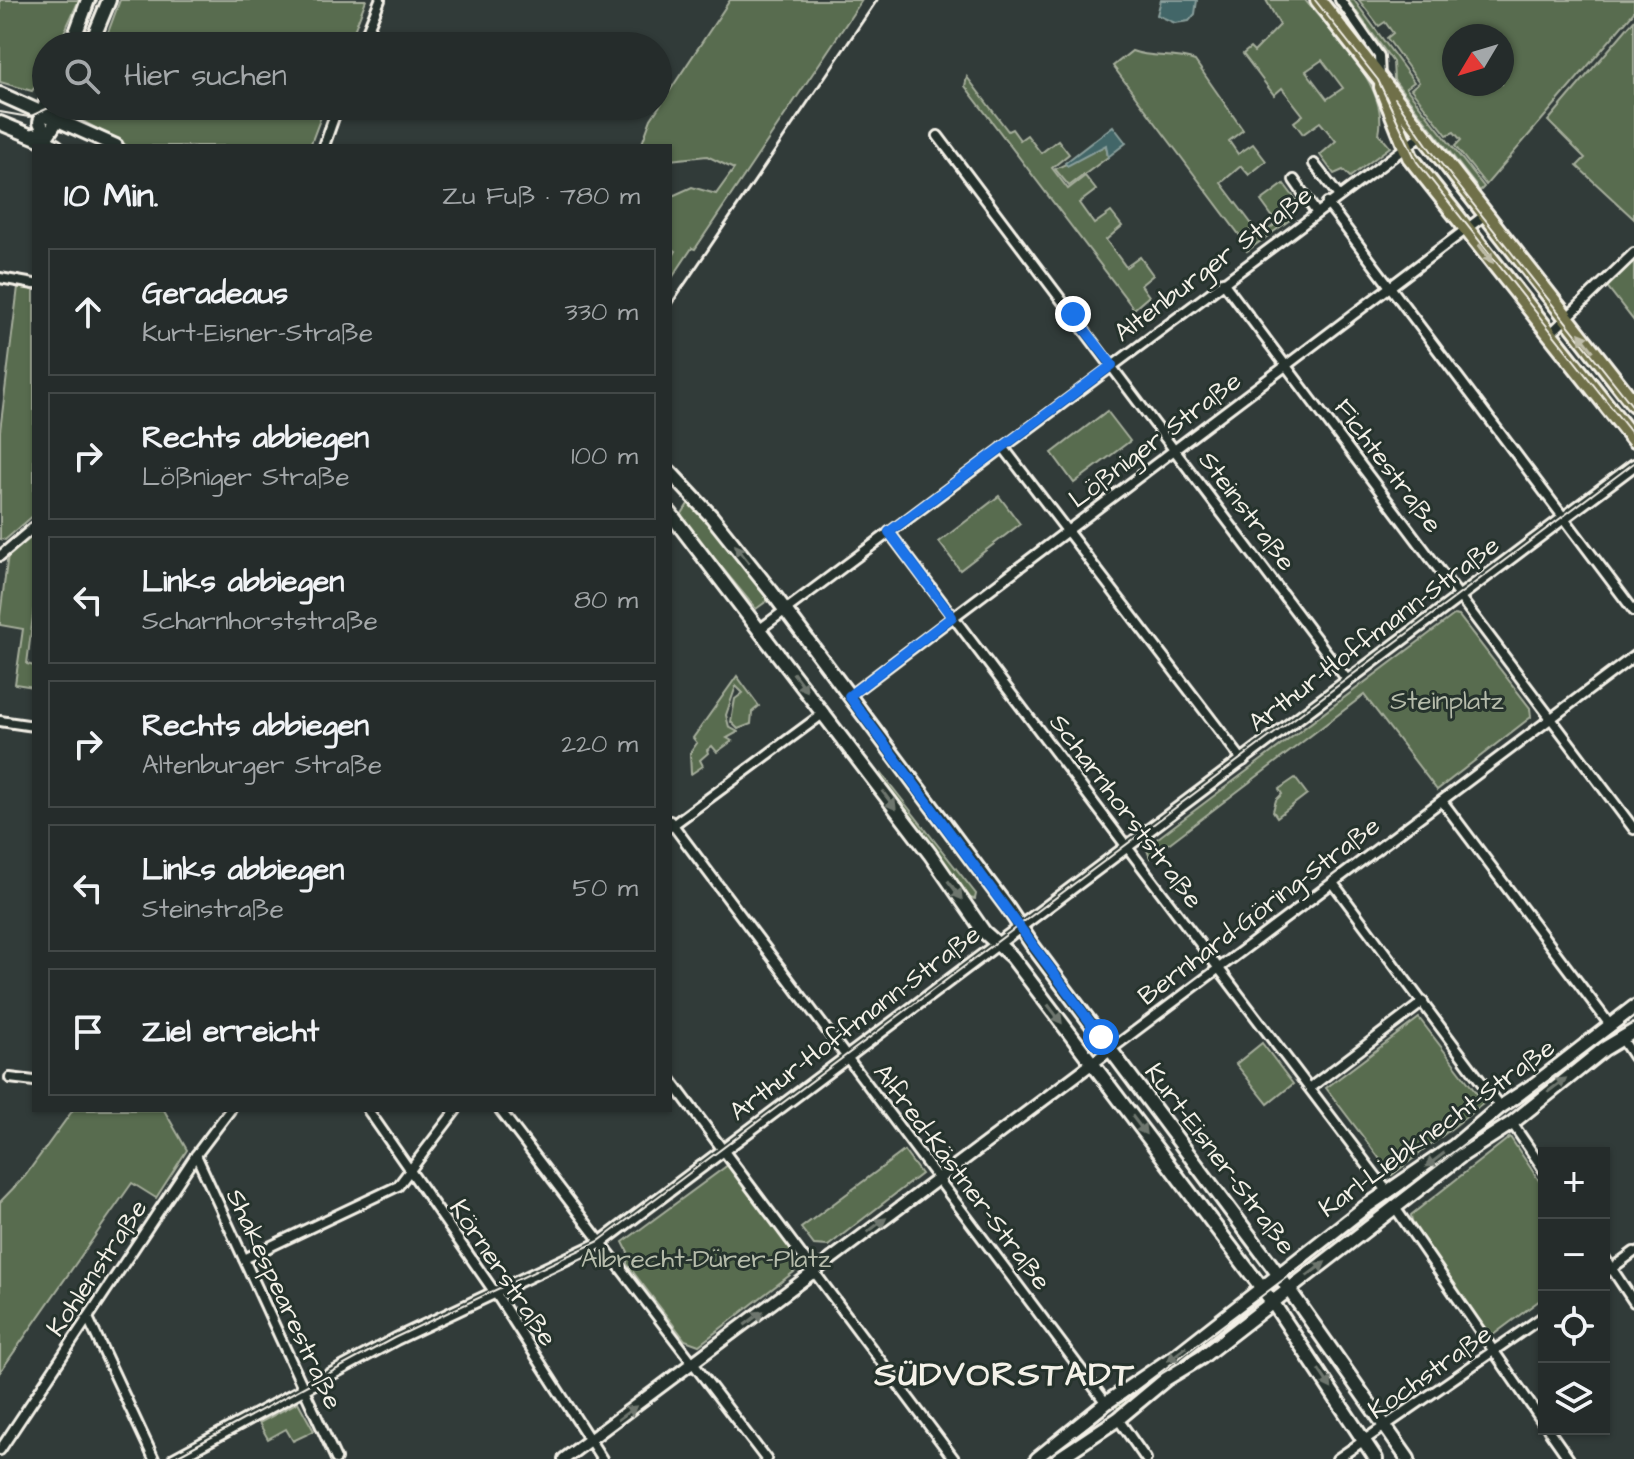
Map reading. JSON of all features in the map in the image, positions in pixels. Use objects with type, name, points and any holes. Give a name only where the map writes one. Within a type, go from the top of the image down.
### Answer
[{"type":"main road","points":[[76,32],[88,0]]},
{"type":"main road","points":[[96,32],[109,0]]},
{"type":"main road","points":[[1318,0],[1634,404]]},
{"type":"main road","points":[[1379,79],[1404,148],[1634,440]]},
{"type":"main road","points":[[0,94],[32,103]]},
{"type":"main road","points":[[40,120],[50,141]]},
{"type":"main road","points":[[50,141],[60,120]]},
{"type":"main road","points":[[63,120],[112,144]]},
{"type":"main road","points":[[0,123],[50,141]]},
{"type":"main road","name":"Kurt-Eisner-Straße","points":[[672,474],[712,517],[849,696],[1290,1290],[1408,1459]]},
{"type":"main road","name":"Kurt-Eisner-Straße","points":[[672,516],[824,713],[984,932],[1012,957],[1273,1303],[1376,1459]]},
{"type":"main road","name":"Karl-Liebknecht-Straße","points":[[1037,1459],[1106,1403],[1178,1354],[1387,1191],[1453,1147],[1500,1107],[1545,1077],[1634,1007]]},
{"type":"main road","name":"Karl-Liebknecht-Straße","points":[[1058,1459],[1118,1419],[1144,1395],[1273,1303],[1461,1156],[1512,1123],[1604,1049],[1634,1031]]},
{"type":"street","points":[[367,32],[380,0]]},
{"type":"street","points":[[1340,0],[1381,59],[1379,79]]},
{"type":"street","points":[[325,144],[333,120]]},
{"type":"street","name":"Altenburger Straße","points":[[760,629],[1422,135]]},
{"type":"street","name":"Steinstraße","points":[[938,136],[1348,681]]},
{"type":"street","points":[[1314,164],[1338,195]]},
{"type":"street","points":[[1294,180],[1316,212]]},
{"type":"street","points":[[1327,203],[1634,611]]},
{"type":"street","name":"Lößniger Straße","points":[[849,696],[1485,215]]},
{"type":"street","points":[[1550,334],[1568,320],[1634,253]]},
{"type":"street","points":[[0,278],[32,284]]},
{"type":"street","name":"Fichtestraße","points":[[1223,282],[1634,829]]},
{"type":"street","points":[[1003,447],[1243,761]]},
{"type":"street","name":"Arthur-Hoffmann-Straße","points":[[174,1459],[396,1339],[600,1243],[1634,465]]},
{"type":"street","points":[[0,556],[32,529]]},
{"type":"street","name":"Scharnhorststraße","points":[[889,532],[1387,1191]]},
{"type":"street","name":"Bernhard-Göring-Straße","points":[[564,1459],[1634,656]]},
{"type":"street","points":[[672,824],[824,713]]},
{"type":"street","points":[[0,721],[32,726]]},
{"type":"street","points":[[1442,801],[1610,1025]]},
{"type":"street","name":"Alfred-Kästner-Straße","points":[[672,826],[1106,1403]]},
{"type":"street","points":[[1333,883],[1500,1107]]},
{"type":"street","points":[[1311,1087],[1423,1002]]},
{"type":"street","points":[[1622,1039],[1634,1057]]},
{"type":"street","points":[[10,1078],[32,1081]]},
{"type":"street","points":[[672,1082],[954,1459]]},
{"type":"street","name":"Kohlenstraße","points":[[0,1450],[196,1155],[228,1112]]},
{"type":"street","name":"Körnerstraße","points":[[369,1112],[495,1293],[602,1459]]},
{"type":"street","points":[[244,1259],[398,1186],[455,1112]]},
{"type":"street","points":[[502,1112],[766,1459]]},
{"type":"street","points":[[1512,1123],[1538,1161]]},
{"type":"street","name":"Shakespearestraße","points":[[196,1155],[336,1459]]},
{"type":"street","points":[[1396,1209],[1538,1415]]},
{"type":"street","points":[[1610,1270],[1634,1252]]},
{"type":"street","points":[[1610,1273],[1634,1302]]},
{"type":"street","points":[[88,1318],[154,1459]]},
{"type":"street","name":"Kochstraße","points":[[1337,1459],[1366,1442],[1538,1320]]},
{"type":"street","points":[[1118,1419],[1146,1459]]},
{"type":"street","points":[[1552,1435],[1569,1459]]},
{"type":"green space","points":[[0,0],[79,0],[64,32],[32,32],[32,91],[0,82]]},
{"type":"green space","points":[[120,0],[366,0],[353,32],[108,32]]},
{"type":"green space","points":[[730,0],[862,0],[695,249],[692,248],[672,278],[672,258],[676,251],[672,248],[672,196],[692,187],[716,194],[734,169],[707,156],[672,160],[672,144],[642,144],[651,120],[672,120],[672,87]]},
{"type":"green space","points":[[1266,0],[1305,0],[1368,79],[1380,116],[1379,134],[1390,147],[1350,177],[1343,170],[1334,174],[1320,155],[1336,141],[1320,122],[1303,134],[1294,122],[1303,115],[1282,88],[1274,95],[1243,54],[1250,48],[1254,52],[1280,25]],"holes":[[[1322,60],[1343,88],[1327,99],[1306,71]]]},
{"type":"green space","points":[[1348,0],[1354,0],[1414,82],[1406,88],[1484,187],[1480,191],[1394,80],[1393,62]]},
{"type":"green space","points":[[1359,0],[1634,0],[1634,12],[1486,185],[1455,146],[1461,140],[1454,132],[1447,135],[1411,89],[1419,82],[1387,38],[1393,33],[1385,22],[1379,26]]},
{"type":"green space","points":[[1634,20],[1634,219],[1577,166],[1585,158],[1548,121]]},
{"type":"green space","points":[[1132,51],[1195,61],[1243,130],[1229,141],[1238,154],[1253,144],[1266,161],[1249,175],[1241,166],[1221,183],[1254,227],[1241,237],[1113,66]]},
{"type":"green space","points":[[967,77],[1008,131],[1012,129],[1020,140],[1027,135],[1041,153],[1058,140],[1069,154],[1052,168],[1068,189],[1085,176],[1096,190],[1079,203],[1094,224],[1111,212],[1122,226],[1106,240],[1126,267],[1140,257],[1153,275],[1141,285],[1149,296],[1134,309],[965,86]]},
{"type":"green space","points":[[81,120],[320,120],[311,144],[124,144]]},
{"type":"green space","points":[[1106,145],[1108,157],[1069,186],[1055,169]]},
{"type":"green space","points":[[1284,184],[1296,200],[1289,208],[1294,217],[1247,251],[1245,247],[1277,223],[1261,201]]},
{"type":"green space","points":[[1634,257],[1634,321],[1606,285]]},
{"type":"green space","points":[[18,287],[32,289],[32,517],[5,540],[0,539],[0,431]]},
{"type":"green space","points":[[1107,411],[1130,441],[1074,483],[1052,453]]},
{"type":"green space","points":[[999,496],[1020,524],[960,570],[939,542]]},
{"type":"green space","points":[[691,499],[771,598],[756,609],[680,517]]},
{"type":"green space","points":[[32,532],[32,624],[27,664],[32,665],[32,687],[15,684],[23,629],[0,625],[8,554]]},
{"type":"green space","name":"Steinplatz","points":[[1454,615],[1459,616],[1530,708],[1531,717],[1437,790],[1364,695],[1150,858],[1146,847]]},
{"type":"green space","points":[[737,676],[759,706],[752,712],[751,724],[738,729],[731,722],[735,699],[743,693],[736,686],[726,715],[729,727],[738,732],[727,738],[732,741],[717,752],[712,746],[707,750],[708,753],[700,760],[703,766],[691,774],[690,753],[697,743],[693,738]]},
{"type":"green space","points":[[882,774],[976,894],[975,899],[968,898],[881,782]]},
{"type":"green space","points":[[1295,778],[1307,794],[1277,817],[1273,811],[1276,800],[1282,794],[1279,789]]},
{"type":"green space","points":[[1419,1018],[1484,1103],[1392,1175],[1326,1088]]},
{"type":"green space","points":[[1262,1043],[1293,1084],[1268,1104],[1236,1064]]},
{"type":"green space","points":[[72,1112],[165,1112],[187,1150],[156,1198],[132,1183],[0,1372],[0,1202],[25,1176]]},
{"type":"green space","points":[[1510,1137],[1538,1179],[1538,1301],[1493,1335],[1485,1329],[1431,1255],[1411,1215]]},
{"type":"green space","points":[[904,1151],[921,1174],[828,1246],[814,1245],[801,1228]]},
{"type":"green space","name":"Albrecht-Dürer-Platz","points":[[728,1165],[803,1265],[699,1345],[685,1340],[627,1264],[628,1252],[623,1242]]},
{"type":"green space","points":[[1241,1310],[1245,1315],[1120,1410],[1115,1405]]},
{"type":"green space","points":[[298,1402],[314,1431],[293,1441],[286,1429],[268,1439],[259,1423]]},
{"type":"water","points":[[1161,0],[1197,0],[1195,14],[1189,21],[1175,23],[1157,15]]},
{"type":"water","points":[[1113,126],[1126,143],[1108,157],[1106,145],[1067,166],[1065,163]]},
{"type":"tram line","points":[[84,32],[97,0]]},
{"type":"tram line","points":[[1315,0],[1378,80],[1417,162],[1634,436]]},
{"type":"tram line","points":[[1395,98],[1432,152],[1634,408]]},
{"type":"tram line","points":[[0,112],[32,116]]},
{"type":"tram line","points":[[171,1459],[394,1338],[599,1241],[1634,463]]},
{"type":"tram line","points":[[1045,1459],[1634,1016]]},
{"type":"railway","points":[[672,303],[877,0]]},
{"type":"district","name":"SÜDVORSTADT","points":[[1005,1375]]},
{"type":"route","points":[[1073,314],[1112,365],[889,532],[952,617],[849,696],[1101,1037]]}]
